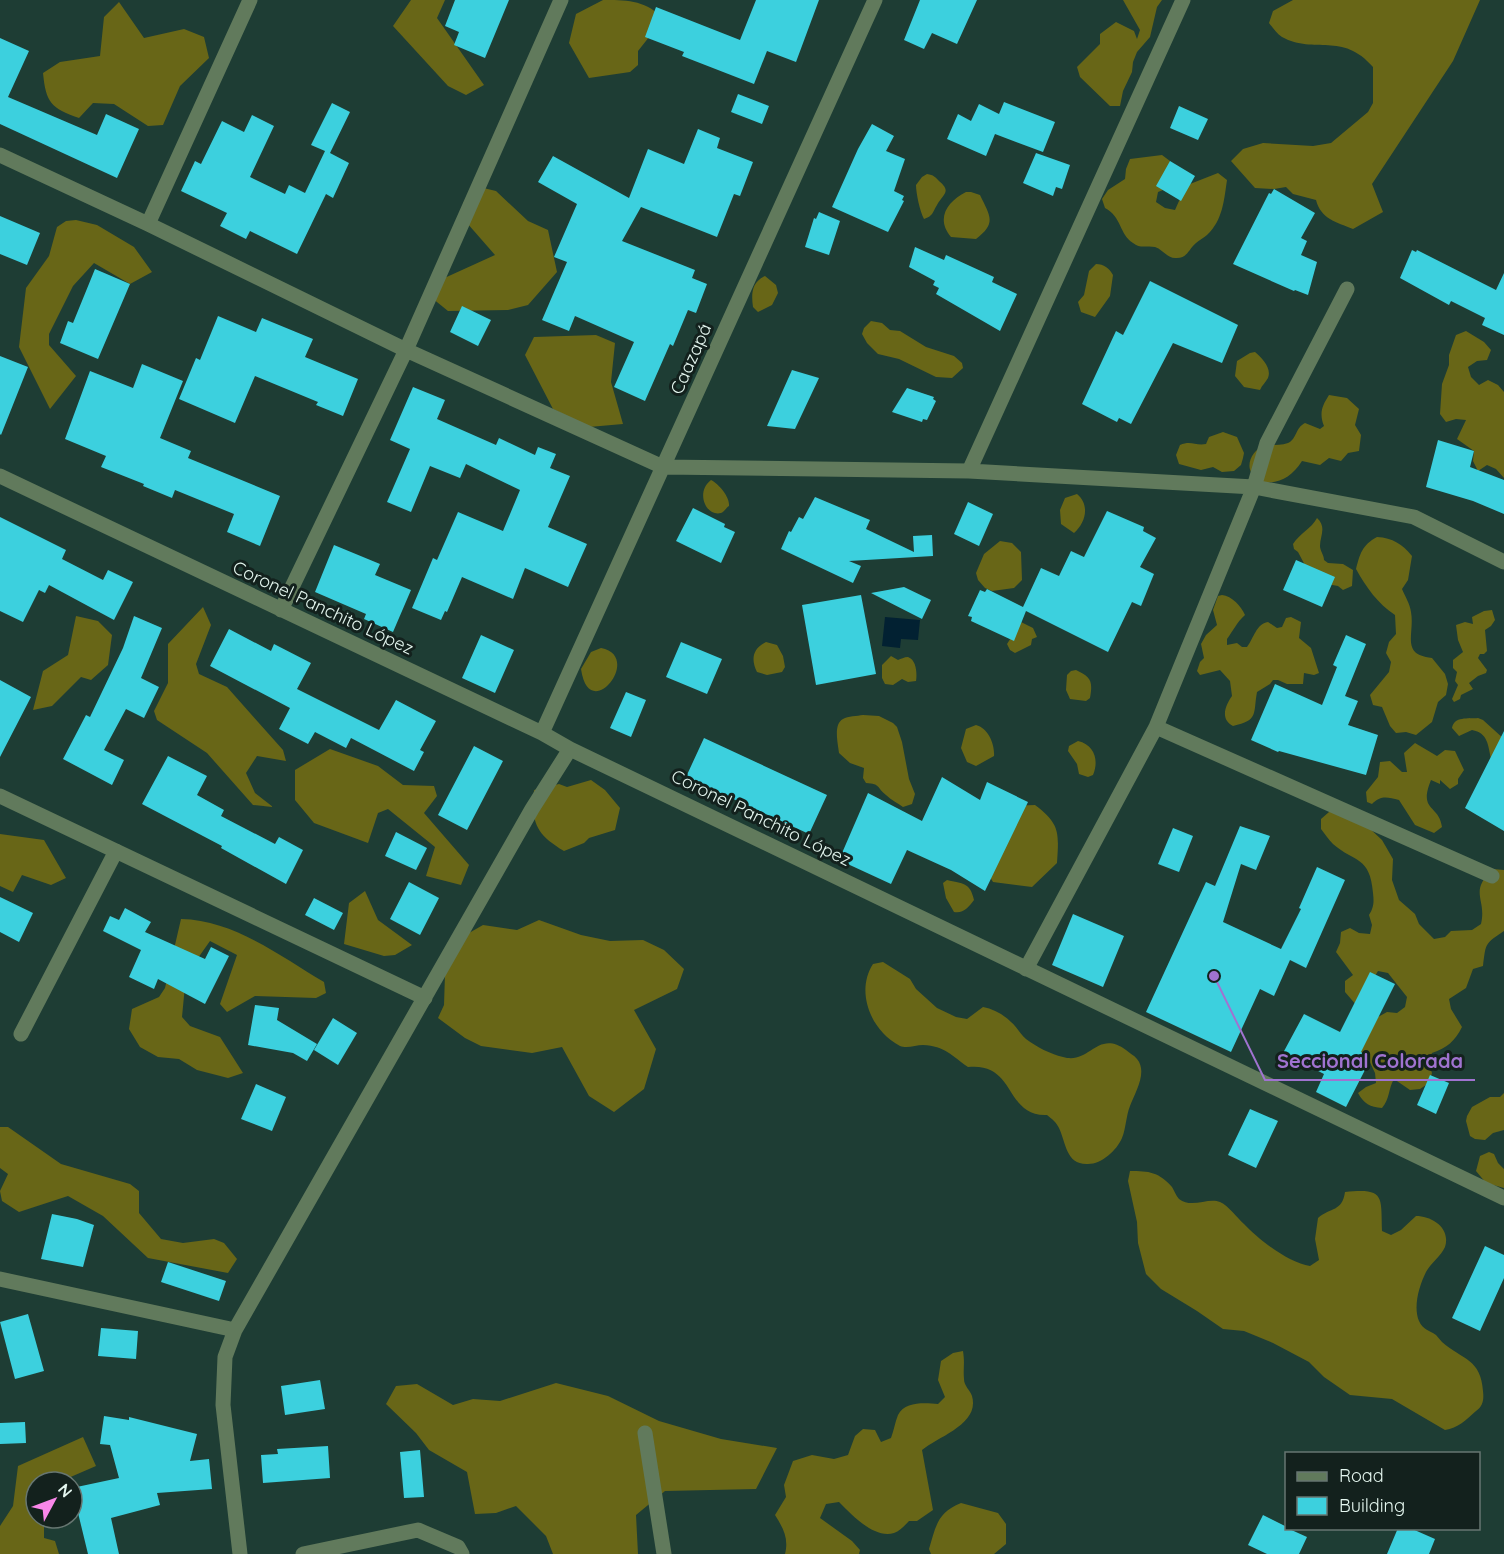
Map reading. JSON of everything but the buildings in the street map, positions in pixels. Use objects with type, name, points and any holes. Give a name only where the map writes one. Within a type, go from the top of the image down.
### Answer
[{"type":"street","points":[[148,224],[250,0]]},
{"type":"street","points":[[281,610],[406,350],[561,0]]},
{"type":"street","name":"Caazapá","points":[[543,733],[875,0]]},
{"type":"street","points":[[969,471],[1183,0]]},
{"type":"street","points":[[0,155],[148,224],[406,350],[663,467],[969,471],[1254,487],[1413,517],[1504,562]]},
{"type":"street","points":[[1026,969],[1156,727],[1254,487],[1267,443],[1347,289]]},
{"type":"street","name":"Coronel Panchito López","points":[[0,476],[543,733],[570,749],[1504,1198]]},
{"type":"street","points":[[1156,727],[1492,876]]},
{"type":"street","points":[[240,1554],[223,1405],[225,1357],[235,1330],[532,809],[570,749]]},
{"type":"street","points":[[0,796],[424,998]]},
{"type":"street","points":[[21,1034],[116,850]]},
{"type":"street","points":[[0,1279],[235,1330]]},
{"type":"street","points":[[645,1433],[664,1554]]},
{"type":"street","points":[[303,1554],[418,1530],[458,1547],[462,1554]]},
{"type":"shaded area","points":[[411,0],[445,0],[437,18],[484,85],[466,95],[448,86],[393,26]]},
{"type":"shaded area","points":[[603,0],[641,4],[660,16],[657,27],[638,51],[638,65],[630,72],[589,78],[569,43],[576,14]]},
{"type":"shaded area","points":[[1123,0],[1162,0],[1157,7],[1150,37],[1137,52],[1133,62],[1132,72],[1123,91],[1120,106],[1110,106],[1080,77],[1077,67],[1100,44],[1100,34],[1116,22],[1134,31],[1137,39],[1140,30]]},
{"type":"shaded area","points":[[1293,0],[1480,0],[1453,61],[1372,184],[1383,212],[1353,229],[1325,216],[1316,200],[1293,194],[1286,187],[1255,188],[1231,161],[1243,149],[1263,143],[1313,146],[1331,143],[1368,112],[1373,103],[1373,67],[1362,56],[1339,46],[1294,42],[1280,36],[1275,31],[1269,23],[1273,11]]},
{"type":"shaded area","points":[[119,2],[144,38],[184,29],[204,37],[209,58],[180,86],[163,125],[148,126],[114,104],[93,103],[79,118],[62,111],[48,98],[43,73],[60,62],[100,56],[104,17]]},
{"type":"shaded area","points":[[1162,155],[1170,161],[1168,188],[1158,192],[1156,202],[1165,208],[1175,210],[1183,192],[1190,184],[1218,173],[1227,180],[1222,209],[1216,223],[1185,256],[1179,258],[1169,257],[1155,247],[1133,243],[1125,235],[1115,216],[1105,208],[1102,199],[1108,190],[1125,179],[1130,159]]},
{"type":"shaded area","points":[[927,174],[935,177],[946,191],[932,214],[924,219],[918,202],[916,185]]},
{"type":"shaded area","points":[[475,186],[496,191],[528,221],[548,230],[557,272],[528,305],[508,310],[448,311],[432,298],[440,280],[495,255],[467,223],[463,203]]},
{"type":"shaded area","points":[[966,192],[980,195],[989,214],[987,228],[976,239],[951,237],[944,223],[949,205]]},
{"type":"shaded area","points":[[76,220],[97,225],[134,247],[152,272],[130,284],[94,263],[73,286],[49,334],[49,345],[76,376],[50,409],[19,347],[26,288],[49,256],[57,227],[66,221]]},
{"type":"shaded area","points":[[1096,264],[1106,267],[1113,275],[1110,296],[1095,317],[1081,312],[1078,302],[1084,295],[1089,271]]},
{"type":"shaded area","points":[[765,276],[776,285],[778,293],[772,305],[758,312],[753,307],[752,293],[757,281]]},
{"type":"shaded area","points":[[871,321],[882,323],[890,330],[900,331],[926,347],[954,356],[962,363],[963,368],[952,378],[936,377],[899,359],[878,354],[862,334]]},
{"type":"shaded area","points":[[1466,331],[1484,342],[1491,350],[1487,360],[1477,361],[1468,367],[1471,377],[1479,385],[1488,380],[1498,385],[1504,392],[1504,478],[1496,469],[1487,465],[1478,471],[1473,461],[1474,451],[1457,439],[1466,420],[1456,419],[1446,422],[1440,414],[1442,384],[1449,365],[1449,355],[1456,335]]},
{"type":"shaded area","points":[[596,335],[615,343],[611,382],[623,424],[589,427],[553,409],[525,355],[534,337]]},
{"type":"shaded area","points":[[1255,352],[1269,371],[1268,378],[1260,390],[1244,387],[1235,376],[1237,361]]},
{"type":"shaded area","points":[[1329,395],[1347,398],[1359,409],[1355,425],[1361,435],[1359,451],[1348,453],[1341,461],[1329,458],[1320,465],[1302,461],[1294,472],[1284,478],[1261,483],[1250,468],[1250,460],[1254,453],[1264,446],[1288,443],[1305,423],[1320,429],[1324,426],[1322,410]]},
{"type":"shaded area","points":[[1223,432],[1237,437],[1244,453],[1241,465],[1234,471],[1222,472],[1213,467],[1201,470],[1179,464],[1176,455],[1180,445],[1206,444],[1209,437]]},
{"type":"shaded area","points":[[711,480],[728,499],[729,506],[721,513],[711,511],[704,502],[704,491]]},
{"type":"shaded area","points":[[1077,494],[1084,503],[1085,514],[1074,533],[1061,524],[1060,510],[1065,498]]},
{"type":"shaded area","points":[[1317,518],[1322,525],[1320,546],[1324,560],[1328,563],[1343,564],[1353,570],[1352,586],[1343,590],[1338,586],[1327,584],[1308,571],[1294,549],[1293,544]]},
{"type":"shaded area","points":[[1377,537],[1397,542],[1412,556],[1408,580],[1402,589],[1411,612],[1412,648],[1422,656],[1432,658],[1445,674],[1448,684],[1446,695],[1438,702],[1432,722],[1416,735],[1406,732],[1396,733],[1390,726],[1382,707],[1373,705],[1370,695],[1389,672],[1391,662],[1386,653],[1389,642],[1396,634],[1395,615],[1373,595],[1356,569],[1362,550]]},
{"type":"shaded area","points":[[1000,541],[1012,543],[1021,552],[1022,580],[1014,588],[992,591],[985,588],[978,580],[976,573],[984,554]]},
{"type":"shaded area","points":[[1222,595],[1236,602],[1245,615],[1227,639],[1227,645],[1237,643],[1242,647],[1247,647],[1261,625],[1268,622],[1277,628],[1282,627],[1286,618],[1291,617],[1301,622],[1299,638],[1311,648],[1319,673],[1314,675],[1304,673],[1303,684],[1287,684],[1273,680],[1257,692],[1255,711],[1251,718],[1233,726],[1225,716],[1227,704],[1232,696],[1230,681],[1220,670],[1200,675],[1197,671],[1204,658],[1201,644],[1206,635],[1217,625],[1213,610],[1218,596]]},
{"type":"shaded area","points":[[203,607],[211,625],[196,664],[199,674],[227,687],[283,750],[286,761],[257,756],[246,773],[255,793],[273,807],[253,805],[207,753],[157,720],[154,711],[168,683],[168,644]]},
{"type":"shaded area","points":[[1492,610],[1495,620],[1485,630],[1487,651],[1480,654],[1478,658],[1487,670],[1486,673],[1469,683],[1473,689],[1461,695],[1460,699],[1454,702],[1452,699],[1458,685],[1455,681],[1457,672],[1453,668],[1453,660],[1463,652],[1458,640],[1456,625],[1465,622],[1473,624],[1472,617]]},
{"type":"shaded area","points":[[76,616],[98,621],[112,635],[108,665],[91,680],[81,677],[52,706],[33,710],[43,671],[68,655]]},
{"type":"shaded area","points":[[1021,622],[1033,628],[1037,637],[1032,639],[1031,645],[1015,653],[1007,644]]},
{"type":"shaded area","points":[[766,642],[777,645],[783,656],[785,667],[782,672],[767,675],[757,672],[754,663],[755,651]]},
{"type":"shaded area","points":[[601,648],[613,654],[617,663],[616,673],[602,690],[594,691],[586,685],[581,669],[591,652]]},
{"type":"shaded area","points":[[891,656],[898,660],[908,657],[913,661],[916,668],[916,681],[908,682],[902,679],[893,685],[885,684],[882,678],[882,665]]},
{"type":"shaded area","points":[[1076,670],[1090,680],[1090,698],[1086,701],[1070,699],[1066,690],[1067,675]]},
{"type":"shaded area","points":[[879,716],[897,727],[909,779],[915,794],[912,804],[903,807],[876,785],[866,783],[863,778],[864,768],[850,763],[839,753],[838,725],[847,717]]},
{"type":"shaded area","points":[[1478,718],[1504,739],[1491,759],[1486,740],[1481,734],[1472,730],[1459,736],[1452,728],[1458,720]]},
{"type":"shaded area","points":[[976,725],[987,733],[992,742],[994,756],[976,766],[967,762],[961,748],[966,729]]},
{"type":"shaded area","points":[[1078,741],[1088,746],[1094,754],[1095,770],[1093,775],[1088,777],[1079,774],[1077,764],[1068,751],[1069,746]]},
{"type":"shaded area","points":[[1415,743],[1437,756],[1445,750],[1455,751],[1464,770],[1458,779],[1458,784],[1450,789],[1440,780],[1440,784],[1431,780],[1428,803],[1437,814],[1442,827],[1434,833],[1415,825],[1399,800],[1384,798],[1372,804],[1367,802],[1366,792],[1378,777],[1380,762],[1390,761],[1402,772],[1407,772],[1404,753]]},
{"type":"shaded area","points":[[330,749],[378,766],[403,785],[434,786],[437,796],[424,813],[469,865],[461,885],[426,876],[435,847],[388,809],[378,813],[368,843],[314,823],[295,800],[295,770]]},
{"type":"shaded area","points":[[591,780],[605,790],[620,808],[615,830],[589,838],[584,843],[564,851],[547,839],[537,826],[533,811],[534,790],[559,784],[567,787]]},
{"type":"shaded area","points":[[1035,805],[1049,818],[1056,830],[1058,836],[1057,863],[1032,887],[993,882],[984,867],[1011,806]]},
{"type":"shaded area","points":[[1339,810],[1367,826],[1382,840],[1393,859],[1392,880],[1399,900],[1415,914],[1419,924],[1434,939],[1445,937],[1451,931],[1472,930],[1481,924],[1481,884],[1493,869],[1504,870],[1504,931],[1488,944],[1483,966],[1473,969],[1466,988],[1449,999],[1451,1009],[1462,1027],[1450,1043],[1432,1053],[1428,1062],[1432,1073],[1429,1083],[1420,1089],[1410,1090],[1394,1079],[1382,1108],[1368,1104],[1358,1093],[1376,1083],[1375,1073],[1367,1056],[1357,1055],[1378,1017],[1387,1012],[1397,1013],[1405,1007],[1407,997],[1388,973],[1378,971],[1357,1006],[1345,992],[1345,981],[1353,975],[1336,952],[1341,932],[1350,928],[1359,933],[1370,934],[1372,925],[1369,915],[1374,899],[1369,872],[1365,866],[1333,844],[1321,829],[1321,819],[1329,812]]},
{"type":"shaded area","points":[[0,834],[44,840],[66,878],[51,885],[22,875],[13,892],[0,886]]},
{"type":"shaded area","points":[[947,880],[962,883],[970,890],[974,900],[963,911],[954,912],[946,898],[943,883]]},
{"type":"shaded area","points":[[365,891],[378,920],[412,945],[395,955],[384,956],[344,944],[349,903]]},
{"type":"shaded area","points":[[181,919],[201,921],[238,933],[256,941],[324,982],[326,993],[316,998],[255,996],[227,1012],[220,1004],[237,955],[210,941],[186,975],[182,1017],[190,1026],[220,1037],[243,1073],[228,1078],[197,1070],[179,1059],[158,1057],[140,1047],[129,1029],[132,1009],[159,997],[165,988]]},
{"type":"shaded area","points":[[539,920],[581,935],[610,941],[643,940],[664,950],[684,969],[677,989],[634,1010],[656,1049],[644,1089],[614,1112],[589,1096],[562,1047],[532,1053],[481,1046],[465,1038],[438,1018],[444,1005],[445,974],[462,937],[483,925],[517,930]]},
{"type":"shaded area","points":[[883,962],[910,979],[916,989],[937,1008],[956,1017],[967,1019],[983,1007],[994,1011],[1008,1019],[1026,1039],[1053,1054],[1072,1058],[1108,1043],[1134,1056],[1140,1064],[1141,1076],[1117,1147],[1099,1162],[1088,1164],[1075,1161],[1068,1152],[1055,1122],[1047,1115],[1033,1113],[1023,1108],[995,1073],[984,1068],[968,1067],[937,1047],[923,1045],[903,1047],[890,1039],[874,1021],[866,998],[868,975],[873,964]]},
{"type":"shaded area","points":[[1504,1093],[1504,1130],[1493,1133],[1485,1140],[1470,1136],[1466,1121],[1472,1107],[1490,1097],[1500,1097]]},
{"type":"shaded area","points":[[0,1127],[8,1127],[61,1164],[130,1184],[139,1191],[139,1213],[161,1239],[183,1243],[214,1239],[224,1243],[237,1259],[228,1273],[148,1258],[103,1216],[68,1196],[19,1212],[2,1201],[0,1191],[8,1174],[0,1168]]},
{"type":"shaded area","points":[[1489,1152],[1494,1154],[1504,1169],[1504,1188],[1486,1183],[1476,1171],[1480,1156]]},
{"type":"shaded area","points":[[1130,1171],[1158,1175],[1184,1202],[1220,1202],[1275,1250],[1310,1266],[1319,1260],[1315,1239],[1318,1218],[1339,1206],[1345,1192],[1374,1193],[1380,1202],[1382,1231],[1391,1235],[1401,1230],[1416,1216],[1428,1218],[1439,1224],[1445,1234],[1445,1247],[1423,1278],[1418,1296],[1417,1315],[1424,1328],[1475,1366],[1482,1380],[1483,1400],[1480,1407],[1462,1423],[1445,1430],[1392,1399],[1350,1395],[1324,1377],[1309,1362],[1244,1331],[1223,1329],[1161,1289],[1146,1274],[1138,1243],[1137,1222],[1128,1181]]},
{"type":"shaded area","points":[[963,1351],[964,1381],[972,1396],[973,1406],[970,1414],[956,1428],[922,1450],[933,1510],[917,1521],[909,1521],[896,1532],[886,1534],[864,1525],[839,1502],[826,1504],[820,1518],[852,1541],[860,1550],[859,1554],[785,1554],[786,1538],[775,1515],[786,1497],[784,1485],[793,1461],[812,1455],[834,1459],[848,1455],[855,1436],[863,1429],[875,1430],[881,1442],[891,1438],[901,1410],[916,1404],[938,1404],[945,1397],[938,1380],[941,1361],[953,1353]]},
{"type":"shaded area","points":[[556,1383],[608,1396],[659,1421],[721,1439],[777,1448],[756,1489],[665,1491],[636,1515],[638,1554],[553,1554],[546,1536],[516,1506],[496,1513],[475,1514],[467,1472],[429,1450],[416,1433],[386,1404],[396,1386],[417,1384],[453,1405],[473,1399],[500,1401]]},
{"type":"shaded area","points":[[83,1437],[96,1466],[84,1471],[24,1470],[24,1530],[44,1530],[44,1538],[55,1541],[59,1554],[0,1554],[0,1526],[13,1506],[18,1466]]},
{"type":"shaded area","points":[[961,1503],[998,1513],[1006,1524],[1006,1544],[994,1554],[931,1554],[929,1549],[939,1521],[947,1511]]},
{"type":"water","points":[[885,617],[920,620],[918,640],[901,639],[900,648],[882,646]]},
{"type":"place","name":"Seccional Colorada","points":[[1214,976]]}]
